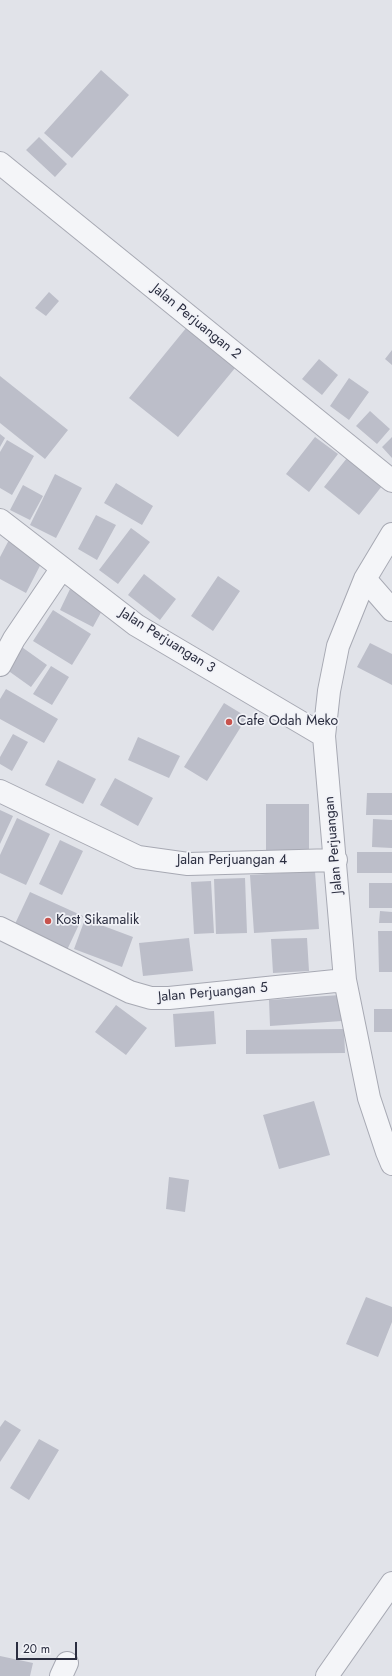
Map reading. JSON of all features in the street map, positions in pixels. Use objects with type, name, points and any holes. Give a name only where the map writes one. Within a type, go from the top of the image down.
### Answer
[{"type":"street","name":"Jalan Perjuangan 2","points":[[0,163],[392,481]]},
{"type":"street","name":"Jalan Perjuangan 3","points":[[0,520],[136,625],[324,736]]},
{"type":"street","name":"Jalan Perjuangan","points":[[392,534],[365,579],[338,646],[329,691],[324,736],[336,860],[345,980],[369,1098],[392,1164]]},
{"type":"street","points":[[0,665],[7,635],[62,568]]},
{"type":"street","points":[[365,579],[392,610]]},
{"type":"street","name":"Jalan Perjuangan 4","points":[[0,791],[138,857],[188,864],[336,860]]},
{"type":"street","name":"Jalan Perjuangan 5","points":[[0,928],[130,992],[151,998],[169,998],[345,980]]},
{"type":"street","points":[[327,1676],[392,1583]]},
{"type":"building","points":[[101,70],[129,95],[72,158],[44,133]]},
{"type":"building","points":[[39,137],[67,164],[55,177],[26,150]]},
{"type":"building","points":[[49,292],[59,301],[46,316],[35,308]]},
{"type":"building","points":[[191,322],[240,362],[178,437],[129,398]]},
{"type":"building","points":[[392,350],[392,365],[385,359]]},
{"type":"building","points":[[319,359],[338,375],[322,395],[302,379]]},
{"type":"building","points":[[0,376],[68,430],[45,459],[0,423]]},
{"type":"building","points":[[349,378],[369,392],[349,420],[330,406]]},
{"type":"building","points":[[370,411],[390,429],[377,444],[356,426]]},
{"type":"building","points":[[0,434],[5,438],[0,447]]},
{"type":"building","points":[[315,437],[338,454],[309,492],[286,474]]},
{"type":"building","points":[[392,437],[392,458],[382,447]]},
{"type":"building","points":[[7,440],[34,456],[12,495],[0,488],[0,452]]},
{"type":"building","points":[[347,458],[382,486],[359,515],[324,487]]},
{"type":"building","points":[[55,474],[82,488],[56,538],[30,525]]},
{"type":"building","points":[[116,483],[153,506],[142,525],[104,503]]},
{"type":"building","points":[[23,485],[43,496],[30,520],[10,510]]},
{"type":"building","points":[[96,515],[116,525],[97,560],[78,549]]},
{"type":"building","points":[[131,528],[150,542],[118,584],[99,570]]},
{"type":"building","points":[[10,538],[45,556],[26,593],[0,579],[0,557]]},
{"type":"building","points":[[144,574],[176,599],[160,620],[128,595]]},
{"type":"building","points":[[218,576],[240,591],[213,631],[191,616]]},
{"type":"building","points":[[70,589],[104,607],[93,627],[60,610]]},
{"type":"building","points":[[53,610],[91,634],[72,665],[33,641]]},
{"type":"building","points":[[370,643],[392,654],[392,685],[357,667]]},
{"type":"building","points":[[19,645],[47,665],[31,687],[3,667]]},
{"type":"building","points":[[51,666],[69,677],[52,705],[33,694]]},
{"type":"building","points":[[6,689],[58,719],[44,743],[0,719],[0,699]]},
{"type":"building","points":[[224,703],[247,717],[207,781],[184,767]]},
{"type":"building","points":[[13,734],[28,742],[12,771],[0,764],[0,757]]},
{"type":"building","points":[[138,737],[180,756],[169,778],[128,760]]},
{"type":"building","points":[[58,760],[96,779],[83,804],[45,785]]},
{"type":"building","points":[[115,778],[153,798],[138,826],[100,805]]},
{"type":"building","points":[[367,793],[392,793],[392,815],[366,815]]},
{"type":"building","points":[[266,804],[309,804],[309,850],[266,850]]},
{"type":"building","points":[[0,810],[13,816],[0,844]]},
{"type":"building","points":[[17,818],[50,834],[26,885],[0,873],[0,855]]},
{"type":"building","points":[[373,819],[392,820],[392,848],[372,847]]},
{"type":"building","points":[[60,840],[83,851],[62,895],[39,884]]},
{"type":"building","points":[[357,852],[392,852],[392,873],[357,873]]},
{"type":"building","points":[[315,871],[319,929],[254,933],[250,875]]},
{"type":"building","points":[[245,878],[247,933],[216,934],[214,879]]},
{"type":"building","points":[[211,881],[214,933],[194,934],[191,882]]},
{"type":"building","points":[[369,883],[392,883],[392,908],[369,908]]},
{"type":"building","name":"Kost Sikamalik","points":[[30,892],[83,916],[67,950],[14,926]]},
{"type":"building","points":[[380,911],[392,912],[392,923],[379,923]]},
{"type":"building","points":[[85,919],[133,937],[122,967],[74,949]]},
{"type":"building","points":[[378,931],[392,931],[392,972],[379,972]]},
{"type":"building","points":[[189,938],[193,971],[143,976],[139,943]]},
{"type":"building","points":[[307,938],[309,971],[273,973],[271,939]]},
{"type":"building","points":[[340,995],[342,1021],[270,1026],[269,1000]]},
{"type":"building","points":[[116,1005],[147,1028],[126,1055],[95,1032]]},
{"type":"building","points":[[374,1009],[392,1009],[392,1032],[374,1032]]},
{"type":"building","points":[[214,1011],[216,1044],[175,1047],[173,1014]]},
{"type":"building","points":[[344,1029],[345,1053],[246,1054],[246,1030]]},
{"type":"building","points":[[314,1101],[330,1155],[279,1169],[263,1115]]},
{"type":"building","points":[[169,1177],[189,1180],[185,1212],[166,1209]]},
{"type":"building","points":[[366,1297],[392,1307],[392,1322],[378,1357],[346,1344]]},
{"type":"building","points":[[5,1420],[21,1430],[0,1462],[0,1427]]},
{"type":"building","points":[[39,1439],[59,1450],[29,1500],[10,1488]]},
{"type":"building","points":[[0,1656],[33,1663],[30,1676],[0,1676]]},
{"type":"place","name":"Cafe Odah Meko","points":[[229,722]]},
{"type":"place","name":"Kost Sikamalik","points":[[48,921]]}]
